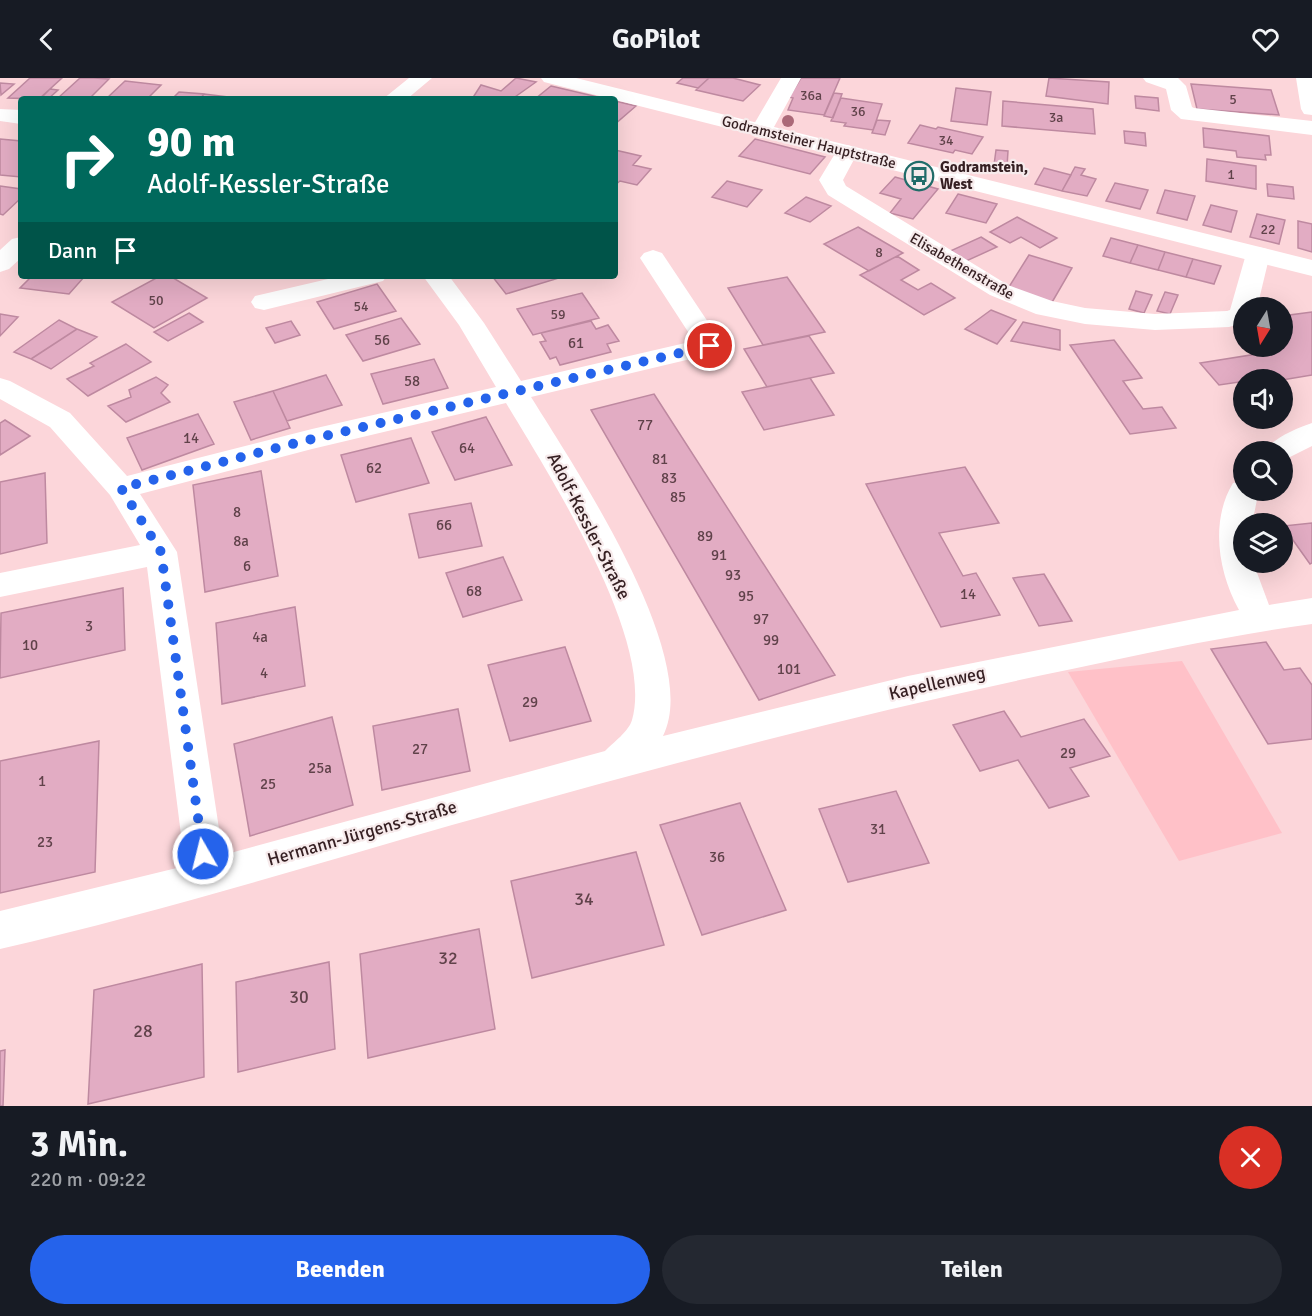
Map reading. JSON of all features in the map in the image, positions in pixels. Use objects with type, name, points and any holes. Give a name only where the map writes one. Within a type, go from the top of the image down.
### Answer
[{"type":"street","points":[[398,96],[422,78]]},
{"type":"street","name":"Godramsteiner Hauptstraße","points":[[550,78],[1312,268]]},
{"type":"street","points":[[762,131],[791,78]]},
{"type":"street","points":[[1153,78],[1168,81],[1176,86],[1182,110],[1189,114],[1312,128]]},
{"type":"street","points":[[1306,78],[1312,109]]},
{"type":"street","points":[[0,115],[18,117]]},
{"type":"street","name":"Elisabethenstraße","points":[[847,152],[831,180],[836,190],[999,290],[1045,308],[1085,316],[1155,322],[1229,319],[1239,316],[1243,310],[1258,254]]},
{"type":"street","points":[[0,264],[18,247]]},
{"type":"street","points":[[121,488],[312,439],[710,346],[653,258]]},
{"type":"street","points":[[264,302],[361,279]]},
{"type":"street","name":"Adolf-Kessler-Straße","points":[[438,279],[471,323],[562,471],[617,572],[645,645],[653,690],[649,728],[618,762]]},
{"type":"street","points":[[0,387],[60,420],[121,488],[161,552],[206,877]]},
{"type":"street","points":[[1293,444],[1312,433]]},
{"type":"street","points":[[1239,501],[1233,544],[1244,590],[1260,618]]},
{"type":"street","points":[[0,585],[161,552]]},
{"type":"street","name":"Kapellenweg","points":[[618,762],[964,676],[1260,618],[1312,611]]},
{"type":"street","name":"Hermann-Jürgens-Straße","points":[[0,930],[41,922],[618,762]]},
{"type":"shaded area","points":[[1182,661],[1282,833],[1179,861],[1068,672]]},
{"type":"building","points":[[30,78],[62,78],[42,96],[8,98]]},
{"type":"building","points":[[80,78],[109,79],[92,96],[60,96]]},
{"type":"building","points":[[516,78],[536,82],[516,96],[474,96],[481,85],[501,91]]},
{"type":"building","points":[[683,78],[709,78],[698,88],[677,83]]},
{"type":"building","points":[[709,78],[733,78],[760,85],[743,101],[696,90]]},
{"type":"building","points":[[801,78],[840,78],[824,115],[788,110],[793,98],[789,97]]},
{"type":"building","points":[[1049,78],[1109,82],[1108,104],[1046,96]]},
{"type":"building","points":[[125,81],[161,85],[150,96],[109,96]]},
{"type":"building","points":[[0,83],[14,84],[1,95]]},
{"type":"building","points":[[1191,84],[1271,90],[1279,115],[1197,109]]},
{"type":"building","points":[[551,86],[594,96],[539,96]]},
{"type":"building","points":[[956,88],[991,92],[987,125],[951,121]]},
{"type":"building","points":[[50,89],[58,90],[51,96],[43,96]]},
{"type":"building","points":[[179,92],[204,94],[202,96],[175,96]]},
{"type":"building","points":[[834,93],[842,94],[833,118],[824,116]]},
{"type":"building","points":[[1135,96],[1158,98],[1159,111],[1136,108]]},
{"type":"building","points":[[841,98],[882,104],[873,130],[844,126],[846,123],[831,121]]},
{"type":"building","points":[[1003,101],[1093,109],[1095,134],[1002,126]]},
{"type":"building","points":[[618,102],[636,106],[618,121]]},
{"type":"building","points":[[877,120],[890,121],[885,135],[872,133]]},
{"type":"building","points":[[920,125],[983,137],[972,154],[955,150],[953,153],[908,143]]},
{"type":"building","points":[[1203,128],[1269,136],[1271,155],[1265,155],[1266,160],[1237,157],[1236,151],[1204,147]]},
{"type":"building","points":[[1124,131],[1145,133],[1146,146],[1125,143]]},
{"type":"building","points":[[0,139],[18,141],[18,177],[0,175]]},
{"type":"building","points":[[755,139],[825,157],[810,174],[739,156]]},
{"type":"building","points":[[996,150],[1008,151],[1007,167],[994,165]]},
{"type":"building","points":[[618,151],[641,156],[633,165],[651,169],[637,185],[620,181],[618,183]]},
{"type":"building","points":[[1207,159],[1256,166],[1256,189],[1206,181]]},
{"type":"building","points":[[1075,167],[1085,169],[1081,175],[1096,179],[1087,196],[1062,191]]},
{"type":"building","points":[[1044,168],[1071,175],[1062,191],[1035,184]]},
{"type":"building","points":[[895,177],[938,189],[913,219],[890,213],[901,199],[880,193]]},
{"type":"building","points":[[727,181],[762,190],[747,207],[712,197]]},
{"type":"building","points":[[1115,183],[1148,190],[1140,209],[1106,201]]},
{"type":"building","points":[[1267,184],[1293,187],[1294,199],[1268,196]]},
{"type":"building","points":[[0,186],[18,189],[18,201],[3,215],[0,214]]},
{"type":"building","points":[[1165,190],[1195,196],[1187,220],[1157,213]]},
{"type":"building","points":[[958,194],[997,204],[986,223],[946,213]]},
{"type":"building","points":[[806,197],[831,206],[810,222],[785,213]]},
{"type":"building","points":[[1211,205],[1237,211],[1231,232],[1203,225]]},
{"type":"building","points":[[1257,214],[1285,220],[1279,244],[1250,237]]},
{"type":"building","points":[[1017,217],[1057,238],[1040,248],[1021,237],[1010,243],[990,232]]},
{"type":"building","points":[[1298,221],[1312,224],[1312,252],[1298,248]]},
{"type":"building","points":[[858,227],[903,253],[869,271],[824,244]]},
{"type":"building","points":[[981,237],[997,247],[964,262],[948,252]]},
{"type":"building","points":[[1111,238],[1138,245],[1130,263],[1103,256]]},
{"type":"building","points":[[1138,245],[1165,252],[1158,270],[1130,263]]},
{"type":"building","points":[[1165,252],[1193,259],[1186,277],[1158,270]]},
{"type":"building","points":[[1029,255],[1072,268],[1051,304],[1007,290]]},
{"type":"building","points":[[897,256],[919,270],[901,280],[918,290],[931,283],[955,298],[924,315],[860,275]]},
{"type":"building","points":[[1193,259],[1221,266],[1214,284],[1186,277]]},
{"type":"building","points":[[787,277],[825,332],[763,345],[728,288]]},
{"type":"building","points":[[29,279],[82,279],[69,294],[20,288]]},
{"type":"building","points":[[154,279],[175,279],[207,298],[154,328],[112,302]]},
{"type":"building","points":[[494,279],[556,279],[506,294]]},
{"type":"building","points":[[377,284],[396,311],[334,329],[317,302]]},
{"type":"building","points":[[1136,291],[1152,295],[1144,313],[1129,309]]},
{"type":"building","points":[[1165,292],[1178,295],[1170,314],[1157,311]]},
{"type":"building","points":[[582,293],[599,318],[533,335],[517,309]]},
{"type":"building","points":[[991,310],[1016,320],[997,344],[965,329]]},
{"type":"building","points":[[1312,312],[1312,375],[1293,378],[1293,369],[1233,369],[1233,383],[1219,385],[1200,363],[1238,357],[1293,357],[1293,315]]},
{"type":"building","points":[[189,313],[203,322],[168,341],[154,332]]},
{"type":"building","points":[[0,314],[18,317],[0,336]]},
{"type":"building","points":[[401,318],[420,344],[363,361],[346,335]]},
{"type":"building","points":[[59,320],[77,329],[31,359],[14,352]]},
{"type":"building","points":[[291,321],[300,335],[275,343],[266,328]]},
{"type":"building","points":[[591,321],[596,329],[608,325],[619,341],[607,344],[611,352],[560,365],[556,357],[550,359],[540,342],[546,341],[541,333]]},
{"type":"building","points":[[1023,322],[1060,330],[1060,350],[1011,341]]},
{"type":"building","points":[[77,329],[97,337],[51,369],[31,359]]},
{"type":"building","points":[[809,336],[834,373],[767,387],[744,349]]},
{"type":"building","points":[[1114,340],[1142,378],[1123,381],[1143,409],[1162,407],[1176,428],[1130,434],[1070,345]]},
{"type":"building","points":[[126,344],[151,362],[88,396],[67,379],[94,366],[90,363]]},
{"type":"building","points":[[434,359],[448,388],[383,404],[371,374]]},
{"type":"building","points":[[326,375],[342,405],[287,421],[273,391]]},
{"type":"building","points":[[156,377],[168,385],[161,393],[170,402],[126,422],[108,406],[131,397],[129,390]]},
{"type":"building","points":[[810,378],[834,415],[764,430],[742,392]]},
{"type":"building","points":[[273,391],[290,428],[251,440],[234,402]]},
{"type":"building","points":[[654,394],[835,675],[759,700],[591,410]]},
{"type":"building","points":[[198,414],[214,444],[142,470],[127,438]]},
{"type":"building","points":[[486,417],[512,465],[455,480],[432,432]]},
{"type":"building","points":[[5,420],[30,436],[0,455],[0,423]]},
{"type":"building","points":[[411,438],[429,483],[356,502],[341,455]]},
{"type":"building","points":[[965,467],[999,523],[939,533],[963,576],[976,573],[1000,615],[941,627],[866,484]]},
{"type":"building","points":[[261,471],[278,576],[205,592],[193,485]]},
{"type":"building","points":[[45,473],[47,543],[0,554],[0,482]]},
{"type":"building","points":[[471,503],[482,546],[419,558],[409,514]]},
{"type":"building","points":[[1312,523],[1312,563],[1310,564],[1293,540],[1293,525]]},
{"type":"building","points":[[503,557],[522,600],[463,617],[446,573]]},
{"type":"building","points":[[1044,574],[1072,621],[1039,626],[1013,578]]},
{"type":"building","points":[[123,588],[125,650],[0,678],[1,613]]},
{"type":"building","points":[[295,607],[305,686],[222,704],[216,623]]},
{"type":"building","points":[[1266,642],[1284,670],[1300,668],[1312,685],[1312,739],[1268,744],[1211,649]]},
{"type":"building","points":[[565,647],[591,721],[510,741],[488,665]]},
{"type":"building","points":[[458,709],[470,771],[382,790],[373,726]]},
{"type":"building","points":[[1004,711],[1021,737],[1084,719],[1110,756],[1070,768],[1089,796],[1049,808],[1018,760],[980,771],[953,725]]},
{"type":"building","points":[[332,717],[353,805],[250,836],[234,744]]},
{"type":"building","points":[[99,741],[95,872],[0,893],[0,761]]},
{"type":"building","points":[[896,791],[929,863],[848,882],[819,809]]},
{"type":"building","points":[[740,803],[786,910],[702,935],[660,825]]},
{"type":"building","points":[[636,852],[664,945],[532,978],[511,881]]},
{"type":"building","points":[[479,929],[495,1029],[368,1058],[360,954]]},
{"type":"building","points":[[329,962],[335,1049],[238,1072],[236,982]]},
{"type":"building","points":[[202,964],[204,1077],[88,1104],[94,990]]},
{"type":"building","points":[[5,1050],[3,1106],[0,1106],[0,1051]]},
{"type":"place","name":"Godramstein, West","points":[[919,176]]},
{"type":"route","points":[[203,854],[161,552],[121,488],[312,439],[710,346]]}]
